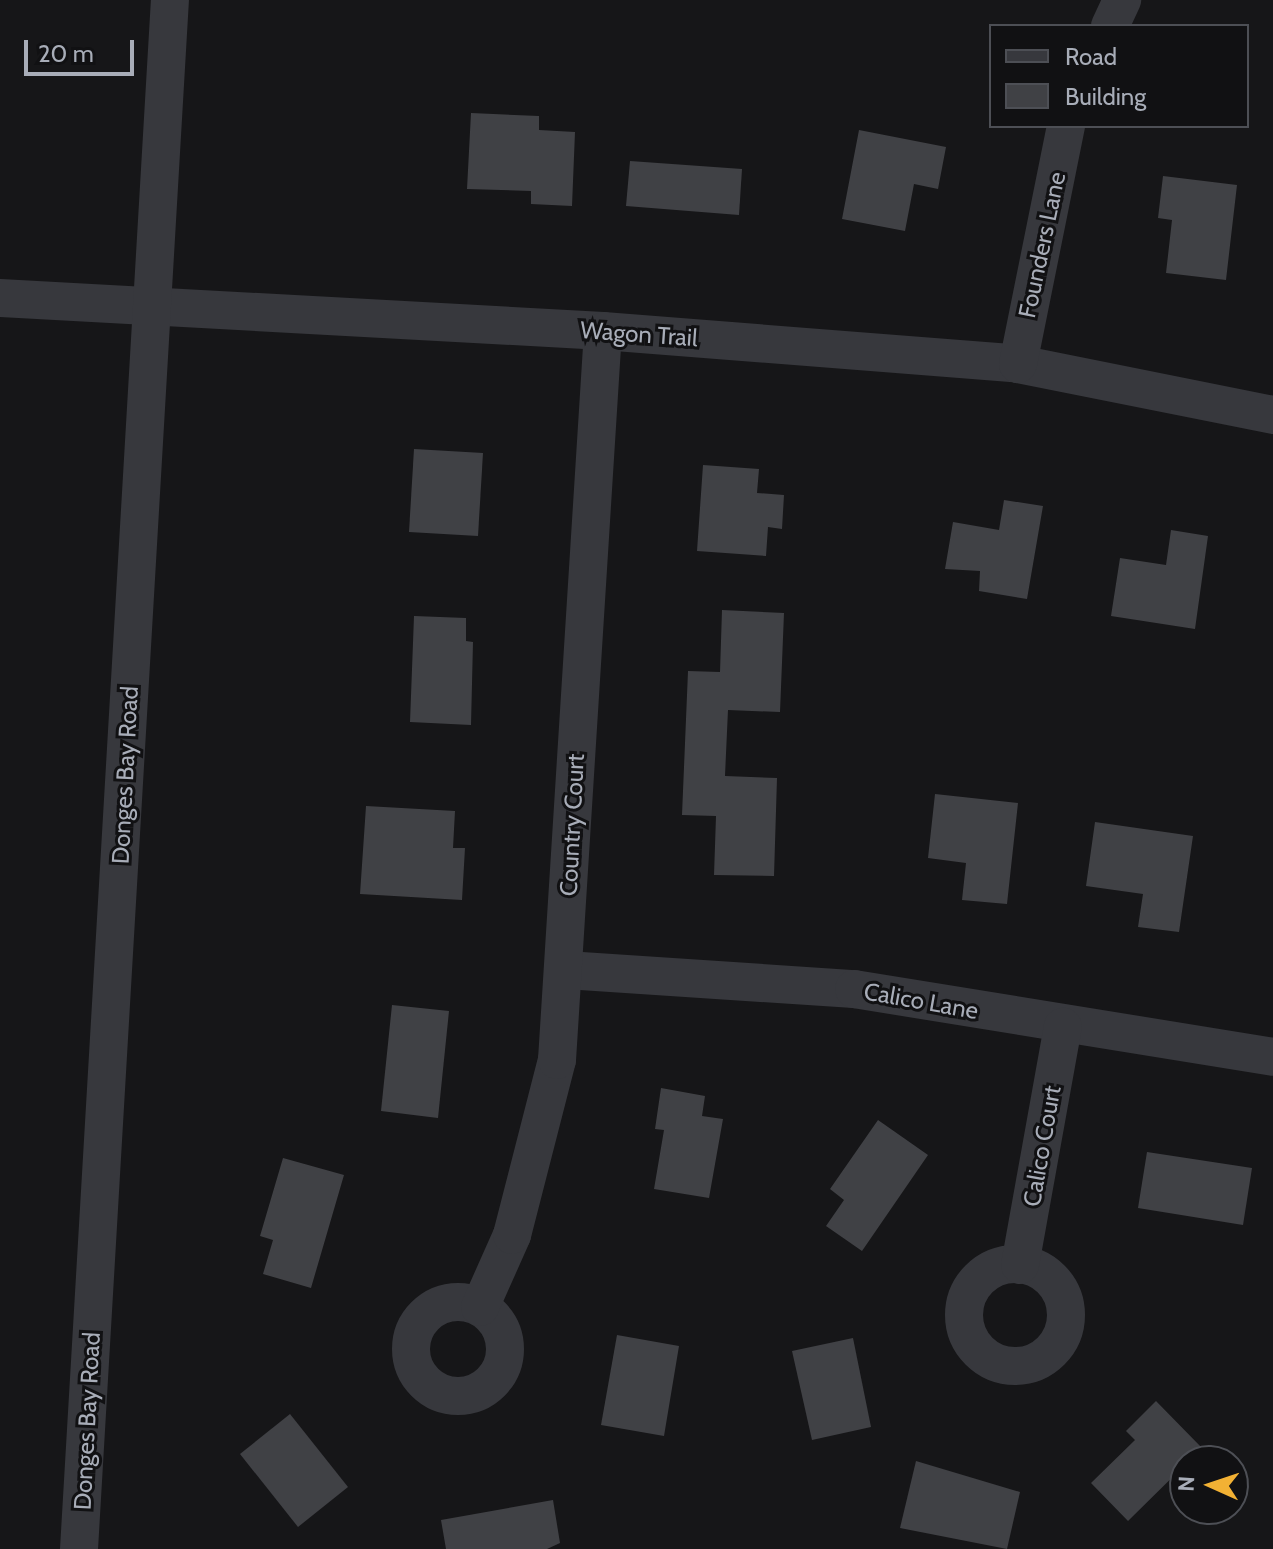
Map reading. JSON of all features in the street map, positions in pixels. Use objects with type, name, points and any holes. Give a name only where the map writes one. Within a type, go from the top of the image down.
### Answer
[{"type":"street","name":"Donges Bay Road","points":[[79,1549],[170,0]]},
{"type":"street","points":[[1111,24],[1122,0]]},
{"type":"street","name":"Founders Lane","points":[[1018,364],[1066,128]]},
{"type":"street","name":"Wagon Trail","points":[[0,298],[603,331],[1018,364],[1273,415]]},
{"type":"street","name":"Country Court","points":[[480,1307],[512,1235],[537,1149],[557,1060],[566,970],[603,331]]},
{"type":"street","name":"Calico Lane","points":[[566,970],[854,989],[1063,1027],[1273,1057]]},
{"type":"street","name":"Calico Court","points":[[1020,1265],[1063,1027]]},
{"type":"building","points":[[471,113],[539,116],[539,130],[575,132],[572,206],[531,204],[531,191],[467,189]]},
{"type":"building","points":[[859,130],[946,147],[938,189],[914,184],[905,231],[842,219]]},
{"type":"building","points":[[630,161],[742,169],[739,215],[626,206]]},
{"type":"building","points":[[1163,176],[1237,185],[1226,280],[1166,273],[1172,220],[1158,218]]},
{"type":"building","points":[[414,449],[483,453],[478,536],[409,532]]},
{"type":"building","points":[[703,465],[759,469],[757,493],[784,495],[782,529],[768,527],[766,556],[697,551]]},
{"type":"building","points":[[1004,500],[1043,506],[1027,599],[979,591],[980,571],[945,569],[953,522],[999,530]]},
{"type":"building","points":[[1171,530],[1208,536],[1195,629],[1111,616],[1120,558],[1166,565]]},
{"type":"building","points":[[722,610],[784,613],[780,712],[728,710],[725,776],[777,778],[774,876],[714,875],[716,816],[682,815],[688,671],[720,672]]},
{"type":"building","points":[[414,616],[466,618],[466,641],[473,642],[471,725],[410,722]]},
{"type":"building","points":[[935,794],[1018,803],[1007,904],[962,900],[966,863],[928,858]]},
{"type":"building","points":[[366,806],[455,811],[453,848],[465,848],[462,900],[360,894]]},
{"type":"building","points":[[1095,822],[1193,836],[1179,932],[1138,927],[1143,894],[1086,886]]},
{"type":"building","points":[[392,1005],[449,1011],[438,1118],[381,1111]]},
{"type":"building","points":[[661,1088],[705,1096],[702,1116],[723,1119],[709,1198],[654,1189],[664,1130],[655,1129]]},
{"type":"building","points":[[878,1120],[928,1155],[862,1251],[826,1226],[844,1200],[830,1189]]},
{"type":"building","points":[[1147,1152],[1252,1168],[1243,1225],[1138,1208]]},
{"type":"building","points":[[283,1158],[344,1175],[311,1288],[263,1274],[273,1240],[260,1236]]},
{"type":"building","points":[[617,1335],[679,1346],[664,1436],[601,1425]]},
{"type":"building","points":[[853,1338],[871,1427],[812,1440],[792,1351]]},
{"type":"building","points":[[1156,1401],[1199,1445],[1169,1445],[1169,1481],[1128,1521],[1091,1483],[1135,1440],[1126,1431]]},
{"type":"building","points":[[290,1414],[348,1487],[298,1527],[240,1454]]},
{"type":"building","points":[[916,1461],[1020,1492],[1007,1549],[900,1528]]},
{"type":"building","points":[[553,1500],[560,1543],[547,1549],[446,1549],[441,1520]]}]
